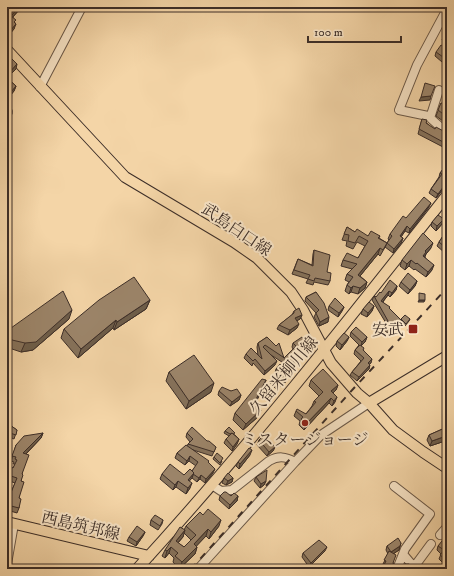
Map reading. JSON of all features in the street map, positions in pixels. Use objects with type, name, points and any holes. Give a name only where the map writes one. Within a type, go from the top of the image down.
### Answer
[{"type":"main road","name":"武島白口線","points":[[7,50],[125,177],[234,242],[257,258],[291,292],[303,310],[331,363],[357,393],[369,403],[393,430],[447,468]]},
{"type":"main road","name":"久留米柳川線","points":[[137,569],[212,485],[323,350],[447,195]]},
{"type":"main road","points":[[369,403],[447,356]]},
{"type":"main road","name":"西島筑邦線","points":[[11,523],[149,556]]},
{"type":"street","points":[[40,87],[82,7]]},
{"type":"street","points":[[447,9],[417,65],[399,110],[428,116],[447,133]]},
{"type":"street","points":[[430,118],[439,90]]},
{"type":"street","points":[[198,569],[321,435],[369,403]]},
{"type":"street","points":[[212,485],[221,491],[232,490],[275,458],[282,457],[295,462]]},
{"type":"street","points":[[394,486],[430,514],[403,554],[397,569]]},
{"type":"street","points":[[7,564],[11,523]]},
{"type":"street","points":[[440,535],[447,527]]},
{"type":"street","points":[[403,554],[414,567],[431,544]]},
{"type":"building","points":[[7,7],[19,7],[11,16],[16,20],[14,22],[16,24],[9,32],[7,30]]},
{"type":"building","points":[[447,30],[447,37],[444,36]]},
{"type":"building","points":[[441,45],[447,48],[447,53],[443,57],[436,52]]},
{"type":"building","points":[[7,54],[17,64],[7,75]]},
{"type":"building","points":[[447,77],[447,86],[446,86],[445,81]]},
{"type":"building","points":[[7,78],[16,86],[11,92],[7,88]]},
{"type":"building","points":[[425,83],[435,86],[431,96],[421,97]]},
{"type":"building","points":[[441,103],[447,106],[447,117],[438,110]]},
{"type":"building","points":[[422,119],[427,120],[426,123],[435,129],[436,127],[447,133],[445,143],[419,129]]},
{"type":"building","points":[[445,166],[447,167],[447,182],[438,194],[431,189],[442,174],[440,173]]},
{"type":"building","points":[[424,197],[431,203],[410,229],[407,226],[400,236],[403,238],[394,249],[387,243],[392,236],[390,234],[403,216],[406,218]]},
{"type":"building","points":[[438,215],[444,219],[437,226],[432,222]]},
{"type":"building","points":[[347,227],[355,232],[357,229],[368,236],[371,231],[380,236],[378,238],[387,243],[383,250],[380,248],[358,275],[367,282],[360,288],[353,286],[351,288],[347,285],[353,277],[347,274],[357,264],[343,260],[347,253],[358,258],[368,241],[359,236],[355,243],[348,241],[349,235],[344,234]]},
{"type":"building","points":[[423,233],[433,243],[425,251],[426,252],[423,256],[434,265],[428,272],[411,260],[407,264],[402,260]]},
{"type":"building","points":[[443,236],[447,239],[447,248],[439,242]]},
{"type":"building","points":[[314,250],[330,255],[327,272],[331,273],[330,281],[315,278],[314,281],[308,279],[310,275],[294,270],[298,259],[313,266]]},
{"type":"building","points":[[408,273],[417,281],[410,290],[401,282]]},
{"type":"building","points":[[134,277],[150,300],[117,322],[116,320],[81,349],[64,329],[99,300]]},
{"type":"building","points":[[390,280],[397,286],[392,293],[389,291],[381,301],[390,307],[389,308],[403,322],[392,332],[384,325],[388,321],[374,296],[376,297],[380,292],[381,293]]},
{"type":"building","points":[[63,291],[72,310],[36,342],[25,343],[12,340],[9,334],[11,328]]},
{"type":"building","points":[[316,292],[324,303],[329,317],[320,322],[316,313],[319,310],[306,297]]},
{"type":"building","points":[[419,293],[425,294],[425,300],[419,300]]},
{"type":"building","points":[[335,298],[344,307],[339,313],[329,306]]},
{"type":"building","points":[[369,302],[374,306],[368,313],[363,309]]},
{"type":"building","points":[[299,308],[302,315],[295,318],[299,324],[290,330],[279,325],[294,313],[294,311]]},
{"type":"building","points":[[405,315],[410,319],[406,324],[401,319]]},
{"type":"building","points":[[356,327],[367,337],[362,342],[351,332]]},
{"type":"building","points":[[344,333],[349,337],[342,345],[337,341]]},
{"type":"building","points":[[267,337],[276,346],[279,343],[284,358],[265,345],[263,347],[277,361],[265,371],[255,359],[253,361],[246,354],[251,348],[262,359],[258,343]]},
{"type":"building","points":[[302,337],[310,346],[292,363],[284,358],[296,346],[293,343]]},
{"type":"building","points":[[360,345],[372,359],[368,363],[370,365],[359,377],[352,372],[364,358],[355,350]]},
{"type":"building","points":[[194,355],[214,383],[189,401],[169,372]]},
{"type":"building","points":[[280,364],[289,373],[287,378],[279,386],[272,379],[280,372],[276,369]]},
{"type":"building","points":[[323,369],[338,385],[331,391],[337,397],[334,401],[331,398],[306,424],[301,419],[303,417],[296,411],[297,409],[306,414],[316,402],[314,401],[323,392],[311,380]]},
{"type":"building","points":[[262,379],[266,380],[253,405],[261,410],[246,424],[235,413]]},
{"type":"building","points":[[222,387],[231,391],[237,389],[241,395],[232,402],[219,391]]},
{"type":"building","points":[[7,423],[17,430],[16,435],[7,432]]},
{"type":"building","points":[[192,427],[216,447],[214,452],[188,444],[193,439],[187,433]]},
{"type":"building","points":[[229,427],[235,433],[230,434],[225,431]]},
{"type":"building","points":[[447,427],[447,437],[446,436],[432,441],[429,435]]},
{"type":"building","points":[[43,433],[23,453],[29,455],[22,474],[21,481],[24,482],[19,498],[21,499],[19,508],[7,505],[7,494],[10,495],[17,478],[8,475],[11,467],[13,468],[17,460],[15,459],[16,457],[12,456],[16,445],[24,436]]},
{"type":"building","points":[[232,433],[239,439],[233,447],[226,439]]},
{"type":"building","points":[[264,435],[275,447],[269,452],[259,440]]},
{"type":"building","points":[[186,445],[209,461],[208,462],[215,469],[206,479],[201,475],[199,478],[193,474],[194,473],[192,471],[198,462],[190,456],[187,461],[177,453]]},
{"type":"building","points":[[249,448],[252,450],[240,464],[238,462]]},
{"type":"building","points":[[217,453],[223,458],[220,463],[214,457]]},
{"type":"building","points":[[170,464],[184,475],[190,469],[194,473],[188,480],[192,483],[188,488],[178,481],[175,485],[162,474]]},
{"type":"building","points":[[267,470],[266,481],[261,484],[256,477]]},
{"type":"building","points":[[228,473],[233,478],[228,481],[224,478]]},
{"type":"building","points":[[224,492],[231,496],[234,493],[238,496],[230,505],[220,496]]},
{"type":"building","points":[[208,509],[221,520],[211,532],[208,529],[194,544],[197,547],[182,562],[175,556],[178,553],[171,547],[167,551],[165,550],[180,527],[185,530],[176,541],[184,547],[196,535],[186,526],[200,512],[203,515]]},
{"type":"building","points":[[155,515],[163,520],[160,526],[151,520]]},
{"type":"building","points":[[7,523],[9,524],[8,534],[7,534]]},
{"type":"building","points":[[137,526],[145,532],[137,542],[129,537]]},
{"type":"building","points":[[445,537],[447,539],[447,556],[445,559],[440,555],[444,550],[438,546]]},
{"type":"building","points":[[398,538],[401,543],[400,546],[391,552],[387,546]]},
{"type":"building","points":[[319,540],[327,547],[311,563],[303,553]]},
{"type":"building","points":[[389,551],[396,555],[393,563],[396,569],[382,569],[386,561],[384,560]]},
{"type":"building","points":[[405,564],[409,564],[414,569],[402,569]]},
{"type":"railway","points":[[191,569],[354,388],[447,288]]},
{"type":"place","name":"安武","points":[[413,329]]},
{"type":"place","name":"ミスタージョージ","points":[[305,423]]}]
